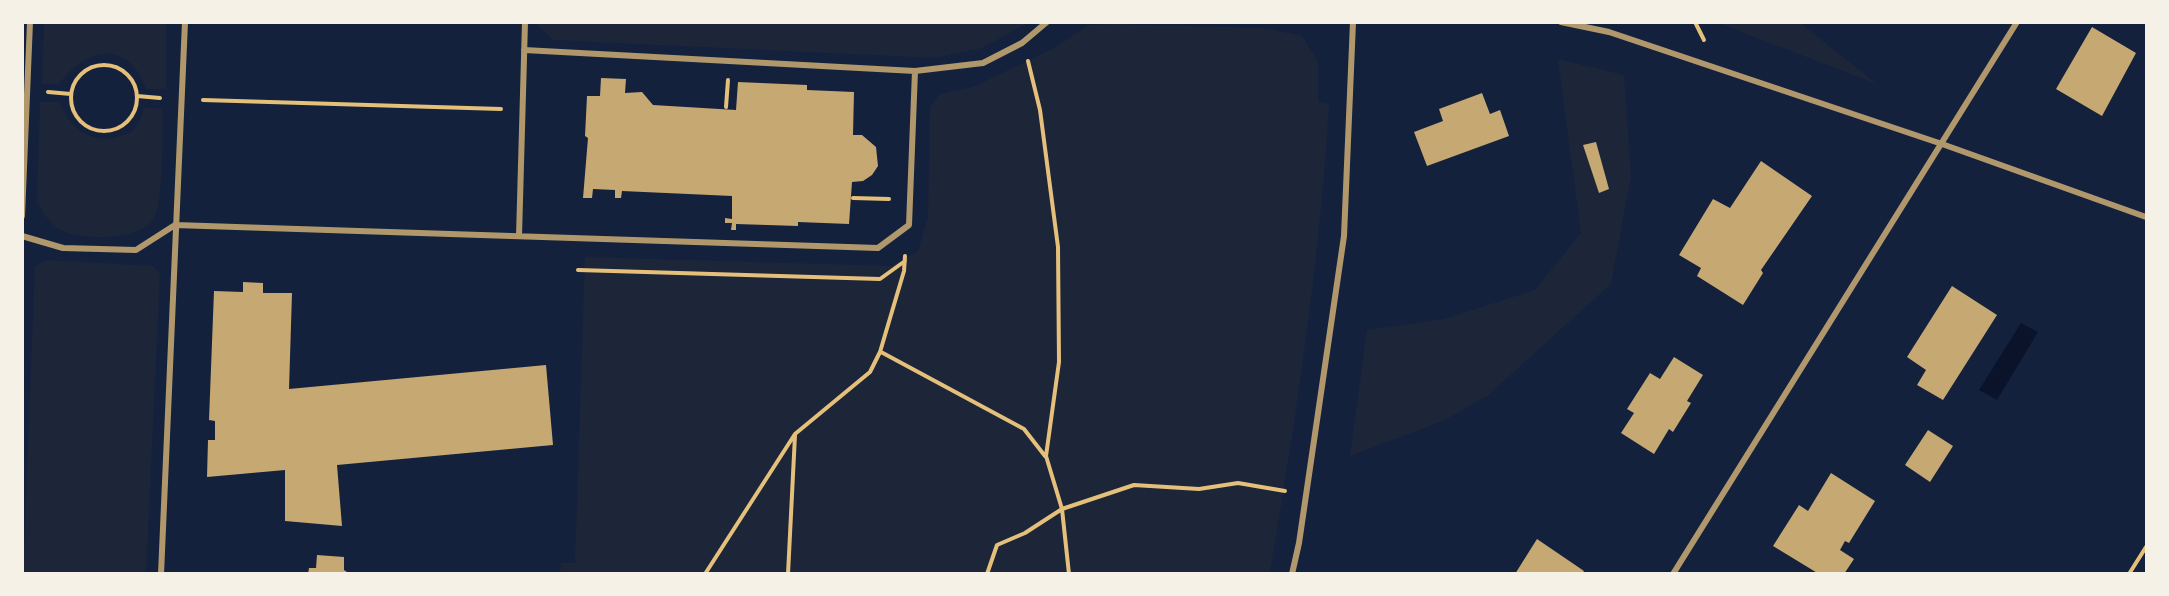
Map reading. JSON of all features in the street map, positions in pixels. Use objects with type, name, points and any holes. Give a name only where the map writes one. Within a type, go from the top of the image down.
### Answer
[{"type":"street","points":[[22,216],[30,22]]},
{"type":"street","points":[[161,573],[185,22]]},
{"type":"street","points":[[519,236],[525,22]]},
{"type":"street","points":[[524,50],[915,71],[983,63],[1022,43],[1047,22]]},
{"type":"street","points":[[1292,573],[1299,543],[1344,236],[1353,22]]},
{"type":"street","points":[[1561,22],[1609,32],[1942,144],[2146,217]]},
{"type":"street","points":[[1673,573],[2017,22]]},
{"type":"street","points":[[22,236],[63,248],[136,250],[175,225],[878,248],[909,225],[915,71]]},
{"type":"path","points":[[1695,22],[1706,43]]},
{"type":"path","points":[[1028,58],[1040,110],[1058,247],[1059,362],[1046,456]]},
{"type":"path","points":[[100,65],[121,69],[129,76],[137,96],[132,117],[124,125],[103,132],[92,129],[75,115],[71,94],[80,75],[100,65]]},
{"type":"path","points":[[40,92],[71,94]]},
{"type":"path","points":[[137,96],[165,98]]},
{"type":"path","points":[[199,100],[506,109]]},
{"type":"path","points":[[853,198],[895,199]]},
{"type":"path","points":[[705,573],[795,435],[870,372],[880,352],[904,271],[909,225]]},
{"type":"path","points":[[578,270],[880,279],[905,261]]},
{"type":"path","points":[[880,352],[1024,429],[1046,456],[1062,509],[1069,573]]},
{"type":"path","points":[[788,573],[795,435]]},
{"type":"path","points":[[987,573],[997,545],[1025,533],[1062,509],[1134,485],[1198,489],[1238,483],[1285,491]]},
{"type":"path","points":[[2129,573],[2146,547]]},
{"type":"shaded area","points":[[538,22],[1028,23],[982,48],[934,58],[554,40],[539,27]]},
{"type":"shaded area","points":[[44,23],[166,23],[166,89],[146,89],[129,62],[118,56],[106,54],[94,56],[82,62],[59,84],[42,84]]},
{"type":"shaded area","points":[[1718,23],[1800,23],[1877,84]]},
{"type":"shaded area","points":[[1088,25],[1264,28],[1302,36],[1318,62],[1318,102],[1329,104],[1320,222],[1298,398],[1270,573],[560,574],[561,563],[575,563],[585,257],[892,266],[918,251],[928,217],[930,107],[940,94],[973,87],[1058,46]]},
{"type":"shaded area","points":[[1558,59],[1624,75],[1631,176],[1611,284],[1487,396],[1445,420],[1350,456],[1367,330],[1444,319],[1535,290],[1581,233]]},
{"type":"shaded area","points":[[40,102],[59,102],[69,119],[81,132],[97,138],[117,137],[133,130],[144,108],[163,109],[159,199],[153,220],[146,227],[123,235],[95,237],[70,234],[50,221],[37,202]]},
{"type":"shaded area","points":[[47,260],[153,266],[160,274],[146,573],[23,573],[35,266]]},
{"type":"shaded area","points":[[2021,323],[2038,332],[1997,400],[1979,390]]},
{"type":"building","points":[[2092,27],[2136,53],[2102,116],[2056,89]]},
{"type":"building","points":[[601,78],[626,79],[625,93],[642,92],[653,105],[736,110],[738,82],[807,85],[807,90],[854,92],[853,135],[862,135],[876,147],[878,166],[872,175],[863,181],[852,182],[849,224],[798,222],[798,226],[736,224],[736,230],[731,230],[732,223],[725,223],[725,218],[732,219],[732,196],[622,191],[621,198],[615,198],[615,190],[593,189],[592,198],[583,198],[588,138],[585,136],[587,96],[600,96]]},
{"type":"building","points":[[1482,93],[1490,114],[1500,110],[1509,136],[1427,166],[1414,132],[1443,121],[1439,109]]},
{"type":"building","points":[[1596,142],[1609,189],[1599,193],[1583,145]]},
{"type":"building","points":[[1761,161],[1812,196],[1761,270],[1763,273],[1743,305],[1697,276],[1701,268],[1679,255],[1713,199],[1730,208]]},
{"type":"building","points":[[243,282],[263,283],[263,293],[292,293],[289,389],[546,365],[553,445],[337,465],[342,526],[285,521],[285,470],[207,477],[208,440],[215,440],[215,421],[209,420],[214,291],[243,292]]},
{"type":"building","points":[[1952,286],[1997,315],[1943,400],[1917,385],[1926,370],[1907,357]]},
{"type":"building","points":[[1674,357],[1703,375],[1687,401],[1691,403],[1673,432],[1669,429],[1654,454],[1621,433],[1634,413],[1627,409],[1650,373],[1660,379]]},
{"type":"building","points":[[1928,430],[1953,446],[1930,482],[1905,465]]},
{"type":"building","points":[[1831,473],[1875,501],[1849,543],[1845,541],[1840,550],[1854,559],[1844,574],[1819,574],[1773,546],[1799,505],[1808,511]]},
{"type":"building","points":[[1537,539],[1584,571],[1582,574],[1515,574]]},
{"type":"building","points":[[317,555],[344,557],[344,570],[350,574],[308,574],[309,568],[316,568]]}]
